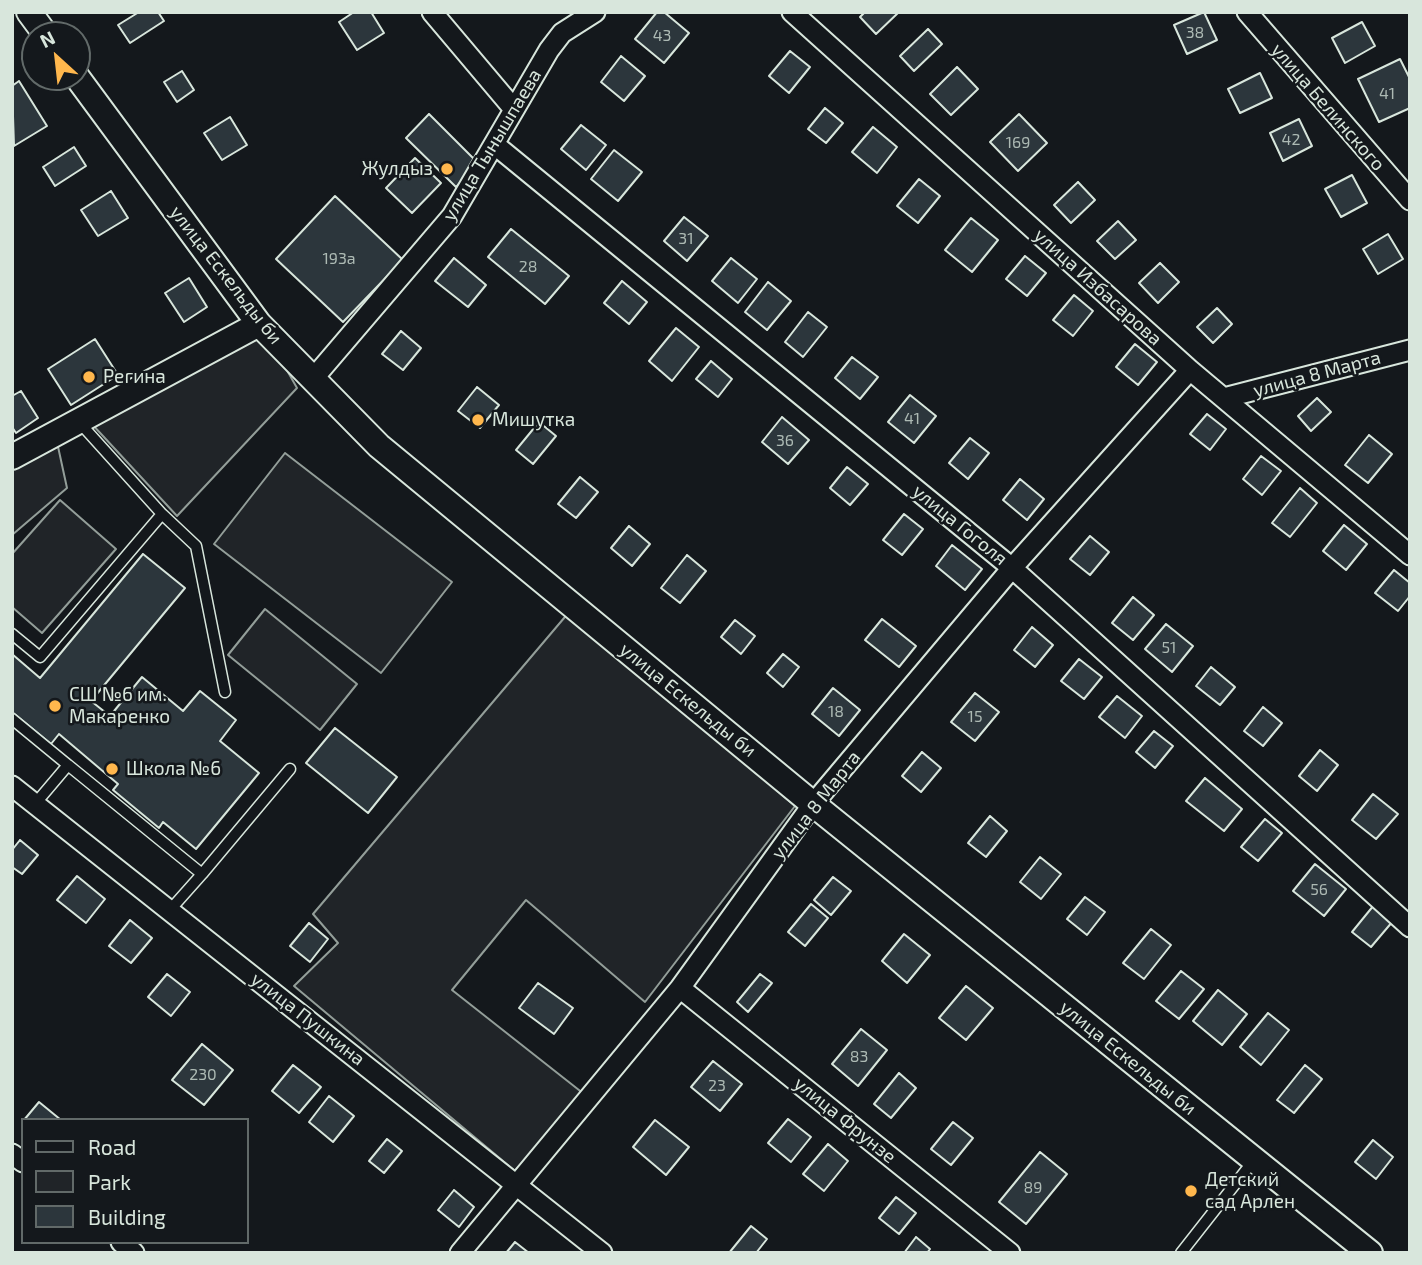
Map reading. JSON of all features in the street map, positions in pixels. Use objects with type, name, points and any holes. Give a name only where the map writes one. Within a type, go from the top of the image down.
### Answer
[{"type":"street","points":[[432,12],[513,108]]},
{"type":"street","name":"улица Тынышпаева","points":[[312,380],[452,216],[513,108],[562,33],[595,12]]},
{"type":"street","name":"улица Избасарова","points":[[792,12],[1190,370],[1410,555]]},
{"type":"street","name":"улица Белинского","points":[[1247,12],[1410,200]]},
{"type":"street","name":"улица Ескельды би","points":[[87,91],[259,324],[379,446],[813,804],[1370,1253]]},
{"type":"street","name":"улица Гоголя","points":[[494,144],[1012,568],[1410,927]]},
{"type":"street","points":[[12,457],[259,324]]},
{"type":"street","name":"улица 8 Марта","points":[[1224,398],[1410,350]]},
{"type":"street","name":"улица 8 Марта","points":[[460,1253],[680,988],[813,804],[1012,568],[1190,370]]},
{"type":"street","name":"улица Пушкина","points":[[12,786],[602,1253]]},
{"type":"street","name":"улица Фрунзе","points":[[680,988],[1010,1253]]},
{"type":"lane","points":[[78,422],[162,514],[196,546],[225,692]]},
{"type":"lane","points":[[12,634],[40,657],[162,514]]},
{"type":"lane","points":[[12,719],[202,874]]},
{"type":"lane","points":[[35,804],[68,765]]},
{"type":"lane","points":[[170,910],[290,769]]},
{"type":"lane","points":[[1181,1253],[1254,1159]]},
{"type":"green space","points":[[263,328],[297,388],[177,516],[90,422]]},
{"type":"green space","points":[[57,442],[67,488],[12,535],[12,467]]},
{"type":"green space","points":[[285,453],[452,582],[381,673],[214,544]]},
{"type":"green space","points":[[60,500],[116,549],[42,633],[12,607],[12,554]]},
{"type":"green space","points":[[265,609],[357,684],[320,730],[228,655]]},
{"type":"green space","points":[[570,611],[795,806],[645,1002],[526,900],[452,990],[584,1094],[515,1171],[294,986],[338,943],[313,914]]},
{"type":"building","points":[[139,12],[158,12],[164,21],[130,43],[118,25]]},
{"type":"building","points":[[354,12],[371,12],[384,33],[357,50],[339,22]]},
{"type":"building","points":[[657,12],[664,12],[689,33],[664,63],[635,39]]},
{"type":"building","points":[[865,12],[899,12],[876,34],[860,17]]},
{"type":"building","points":[[1204,12],[1217,40],[1187,54],[1174,25]]},
{"type":"building","points":[[1362,22],[1375,46],[1345,63],[1332,38]]},
{"type":"building","points":[[928,29],[942,44],[914,71],[900,56]]},
{"type":"building","points":[[790,51],[810,67],[789,93],[769,76]]},
{"type":"building","points":[[621,56],[645,76],[624,101],[601,82]]},
{"type":"building","points":[[1400,59],[1410,79],[1410,108],[1379,122],[1358,79]]},
{"type":"building","points":[[957,67],[978,89],[951,115],[930,94]]},
{"type":"building","points":[[182,71],[194,90],[177,102],[164,82]]},
{"type":"building","points":[[1260,73],[1272,98],[1240,113],[1228,89]]},
{"type":"building","points":[[19,81],[21,91],[25,91],[47,126],[14,146],[12,86]]},
{"type":"building","points":[[825,108],[843,123],[826,143],[808,129]]},
{"type":"building","points":[[429,114],[479,164],[456,187],[406,138]]},
{"type":"building","points":[[1019,114],[1047,143],[1018,171],[990,142]]},
{"type":"building","points":[[230,117],[247,145],[222,160],[204,133]]},
{"type":"building","points":[[1299,119],[1312,146],[1283,161],[1270,133]]},
{"type":"building","points":[[581,125],[606,145],[586,170],[561,149]]},
{"type":"building","points":[[873,127],[897,147],[877,173],[852,152]]},
{"type":"building","points":[[74,147],[86,166],[55,186],[43,167]]},
{"type":"building","points":[[614,150],[642,172],[618,201],[591,179]]},
{"type":"building","points":[[415,158],[441,183],[412,213],[386,188]]},
{"type":"building","points":[[1352,175],[1367,203],[1341,217],[1325,189]]},
{"type":"building","points":[[919,179],[940,196],[918,223],[897,206]]},
{"type":"building","points":[[1078,182],[1095,200],[1071,223],[1054,205]]},
{"type":"building","points":[[111,191],[128,218],[98,236],[81,210]]},
{"type":"building","points":[[335,196],[403,260],[343,322],[276,259]]},
{"type":"building","points":[[684,217],[708,236],[687,261],[664,241]]},
{"type":"building","points":[[971,218],[998,240],[972,272],[945,250]]},
{"type":"building","points":[[1118,221],[1136,240],[1115,259],[1097,241]]},
{"type":"building","points":[[511,229],[569,276],[545,304],[488,257]]},
{"type":"building","points":[[1388,234],[1403,259],[1378,274],[1363,249]]},
{"type":"building","points":[[1025,256],[1046,273],[1027,296],[1006,279]]},
{"type":"building","points":[[454,258],[486,285],[468,307],[435,281]]},
{"type":"building","points":[[731,258],[757,279],[738,303],[712,281]]},
{"type":"building","points":[[1160,263],[1179,282],[1158,303],[1139,283]]},
{"type":"building","points":[[189,278],[207,307],[184,322],[165,293]]},
{"type":"building","points":[[622,281],[647,302],[629,324],[604,303]]},
{"type":"building","points":[[768,282],[791,301],[767,330],[745,312]]},
{"type":"building","points":[[1074,295],[1093,311],[1073,336],[1053,320]]},
{"type":"building","points":[[1217,308],[1232,324],[1213,343],[1197,327]]},
{"type":"building","points":[[808,312],[827,327],[803,357],[785,342]]},
{"type":"building","points":[[676,328],[699,347],[672,381],[649,361]]},
{"type":"building","points":[[401,331],[421,348],[403,370],[382,354]]},
{"type":"building","points":[[95,339],[118,375],[71,405],[48,369]]},
{"type":"building","points":[[1135,344],[1157,362],[1138,385],[1116,367]]},
{"type":"building","points":[[852,357],[878,377],[860,399],[835,378]]},
{"type":"building","points":[[711,361],[732,379],[718,397],[696,379]]},
{"type":"building","points":[[477,387],[499,405],[480,428],[458,411]]},
{"type":"building","points":[[21,391],[38,418],[16,433],[12,427],[12,396]]},
{"type":"building","points":[[910,395],[936,416],[914,443],[888,422]]},
{"type":"building","points":[[1317,398],[1331,412],[1311,431],[1298,416]]},
{"type":"building","points":[[1207,414],[1226,429],[1210,450],[1190,434]]},
{"type":"building","points":[[782,417],[809,440],[788,464],[762,442]]},
{"type":"building","points":[[539,422],[556,436],[533,464],[516,450]]},
{"type":"building","points":[[1369,435],[1392,454],[1368,483],[1345,465]]},
{"type":"building","points":[[970,438],[989,453],[968,479],[949,463]]},
{"type":"building","points":[[1261,456],[1281,471],[1262,495],[1243,479]]},
{"type":"building","points":[[847,467],[868,484],[850,505],[830,488]]},
{"type":"building","points":[[580,477],[598,492],[576,518],[558,504]]},
{"type":"building","points":[[1020,479],[1044,499],[1027,520],[1003,500]]},
{"type":"building","points":[[1300,488],[1317,503],[1290,537],[1272,523]]},
{"type":"building","points":[[904,514],[923,529],[902,555],[883,540]]},
{"type":"building","points":[[1344,525],[1367,544],[1346,570],[1323,551]]},
{"type":"building","points":[[629,526],[650,544],[632,566],[611,548]]},
{"type":"building","points":[[1090,536],[1109,552],[1090,575],[1070,559]]},
{"type":"building","points":[[952,545],[982,569],[965,590],[936,566]]},
{"type":"building","name":"СШ №6 им. Макаренко","points":[[143,554],[185,588],[91,701],[110,716],[142,677],[183,711],[200,691],[236,720],[220,741],[259,773],[196,849],[163,822],[159,828],[113,790],[118,784],[59,734],[51,744],[12,712],[12,654],[40,678]]},
{"type":"building","points":[[687,555],[706,571],[680,603],[661,588]]},
{"type":"building","points":[[1394,570],[1410,583],[1410,596],[1398,611],[1375,593]]},
{"type":"building","points":[[1133,597],[1154,615],[1133,640],[1112,623]]},
{"type":"building","points":[[882,619],[916,646],[899,667],[865,640]]},
{"type":"building","points":[[735,620],[755,636],[741,654],[721,637]]},
{"type":"building","points":[[1166,624],[1193,646],[1172,672],[1145,649]]},
{"type":"building","points":[[1032,627],[1053,645],[1035,667],[1014,650]]},
{"type":"building","points":[[783,654],[799,667],[783,687],[767,673]]},
{"type":"building","points":[[1079,659],[1102,677],[1084,699],[1061,681]]},
{"type":"building","points":[[1211,667],[1235,687],[1220,705],[1196,686]]},
{"type":"building","points":[[833,688],[860,710],[839,736],[812,714]]},
{"type":"building","points":[[975,693],[999,712],[975,741],[951,722]]},
{"type":"building","points":[[1117,696],[1142,716],[1125,738],[1099,717]]},
{"type":"building","points":[[1263,707],[1282,723],[1263,746],[1244,731]]},
{"type":"building","points":[[335,728],[397,777],[368,813],[306,763]]},
{"type":"building","points":[[1154,731],[1173,746],[1155,768],[1136,752]]},
{"type":"building","points":[[1320,750],[1338,765],[1317,791],[1299,776]]},
{"type":"building","points":[[922,752],[941,768],[921,792],[902,776]]},
{"type":"building","points":[[1205,778],[1242,809],[1224,831],[1186,801]]},
{"type":"building","points":[[1373,794],[1398,814],[1376,839],[1352,820]]},
{"type":"building","points":[[990,816],[1007,831],[986,857],[968,843]]},
{"type":"building","points":[[1265,819],[1282,833],[1258,861],[1241,847]]},
{"type":"building","points":[[20,840],[38,855],[22,874],[12,867],[12,850]]},
{"type":"building","points":[[1040,857],[1061,874],[1041,899],[1020,882]]},
{"type":"building","points":[[1315,864],[1346,889],[1324,916],[1293,891]]},
{"type":"building","points":[[77,876],[105,899],[86,923],[57,900]]},
{"type":"building","points":[[833,877],[851,891],[831,915],[814,900]]},
{"type":"building","points":[[1085,897],[1105,912],[1087,935],[1067,919]]},
{"type":"building","points":[[811,904],[828,918],[805,946],[788,932]]},
{"type":"building","points":[[1374,905],[1393,921],[1371,947],[1352,932]]},
{"type":"building","points":[[130,920],[152,938],[131,963],[109,946]]},
{"type":"building","points":[[309,923],[328,939],[310,962],[290,946]]},
{"type":"building","points":[[1151,929],[1171,945],[1144,979],[1123,963]]},
{"type":"building","points":[[904,934],[930,955],[907,983],[882,961]]},
{"type":"building","points":[[1181,971],[1204,989],[1179,1019],[1156,1001]]},
{"type":"building","points":[[167,974],[190,992],[171,1016],[148,997]]},
{"type":"building","points":[[760,974],[772,983],[748,1012],[737,1002]]},
{"type":"building","points":[[538,983],[573,1008],[554,1034],[519,1008]]},
{"type":"building","points":[[966,986],[993,1008],[966,1040],[939,1018]]},
{"type":"building","points":[[1218,990],[1247,1014],[1222,1045],[1193,1021]]},
{"type":"building","points":[[1268,1013],[1289,1030],[1261,1065],[1240,1047]]},
{"type":"building","points":[[861,1029],[887,1050],[858,1086],[832,1064]]},
{"type":"building","points":[[202,1044],[233,1070],[204,1105],[172,1080]]},
{"type":"building","points":[[713,1061],[742,1084],[720,1111],[691,1087]]},
{"type":"building","points":[[293,1065],[321,1087],[299,1113],[272,1091]]},
{"type":"building","points":[[1305,1065],[1322,1079],[1294,1113],[1277,1100]]},
{"type":"building","points":[[899,1073],[916,1088],[891,1118],[874,1104]]},
{"type":"building","points":[[329,1096],[354,1116],[333,1142],[309,1122]]},
{"type":"building","points":[[39,1102],[59,1118],[26,1118]]},
{"type":"building","points":[[788,1119],[811,1137],[791,1162],[768,1143]]},
{"type":"building","points":[[655,1120],[689,1147],[666,1175],[633,1147]]},
{"type":"building","points":[[953,1122],[973,1138],[951,1165],[931,1149]]},
{"type":"building","points":[[387,1139],[402,1151],[384,1173],[369,1161]]},
{"type":"building","points":[[1373,1140],[1393,1157],[1376,1179],[1355,1162]]},
{"type":"building","points":[[828,1144],[848,1161],[824,1191],[803,1174]]},
{"type":"building","points":[[1040,1152],[1067,1174],[1026,1224],[999,1202]]},
{"type":"building","points":[[454,1190],[474,1207],[459,1227],[438,1210]]},
{"type":"building","points":[[896,1197],[916,1213],[899,1234],[879,1218]]},
{"type":"building","points":[[751,1226],[767,1239],[756,1253],[729,1253]]},
{"type":"building","points":[[916,1237],[930,1249],[927,1253],[904,1253]]},
{"type":"building","points":[[515,1242],[529,1253],[506,1253]]},
{"type":"place","name":"Жулдыз","points":[[447,169]]},
{"type":"place","name":"Регина","points":[[89,377]]},
{"type":"place","name":"Мишутка","points":[[478,420]]},
{"type":"place","name":"СШ №6 им. Макаренко","points":[[55,706]]},
{"type":"place","name":"Школа №6","points":[[112,769]]},
{"type":"place","name":"Детский сад Арлен","points":[[1191,1191]]}]
